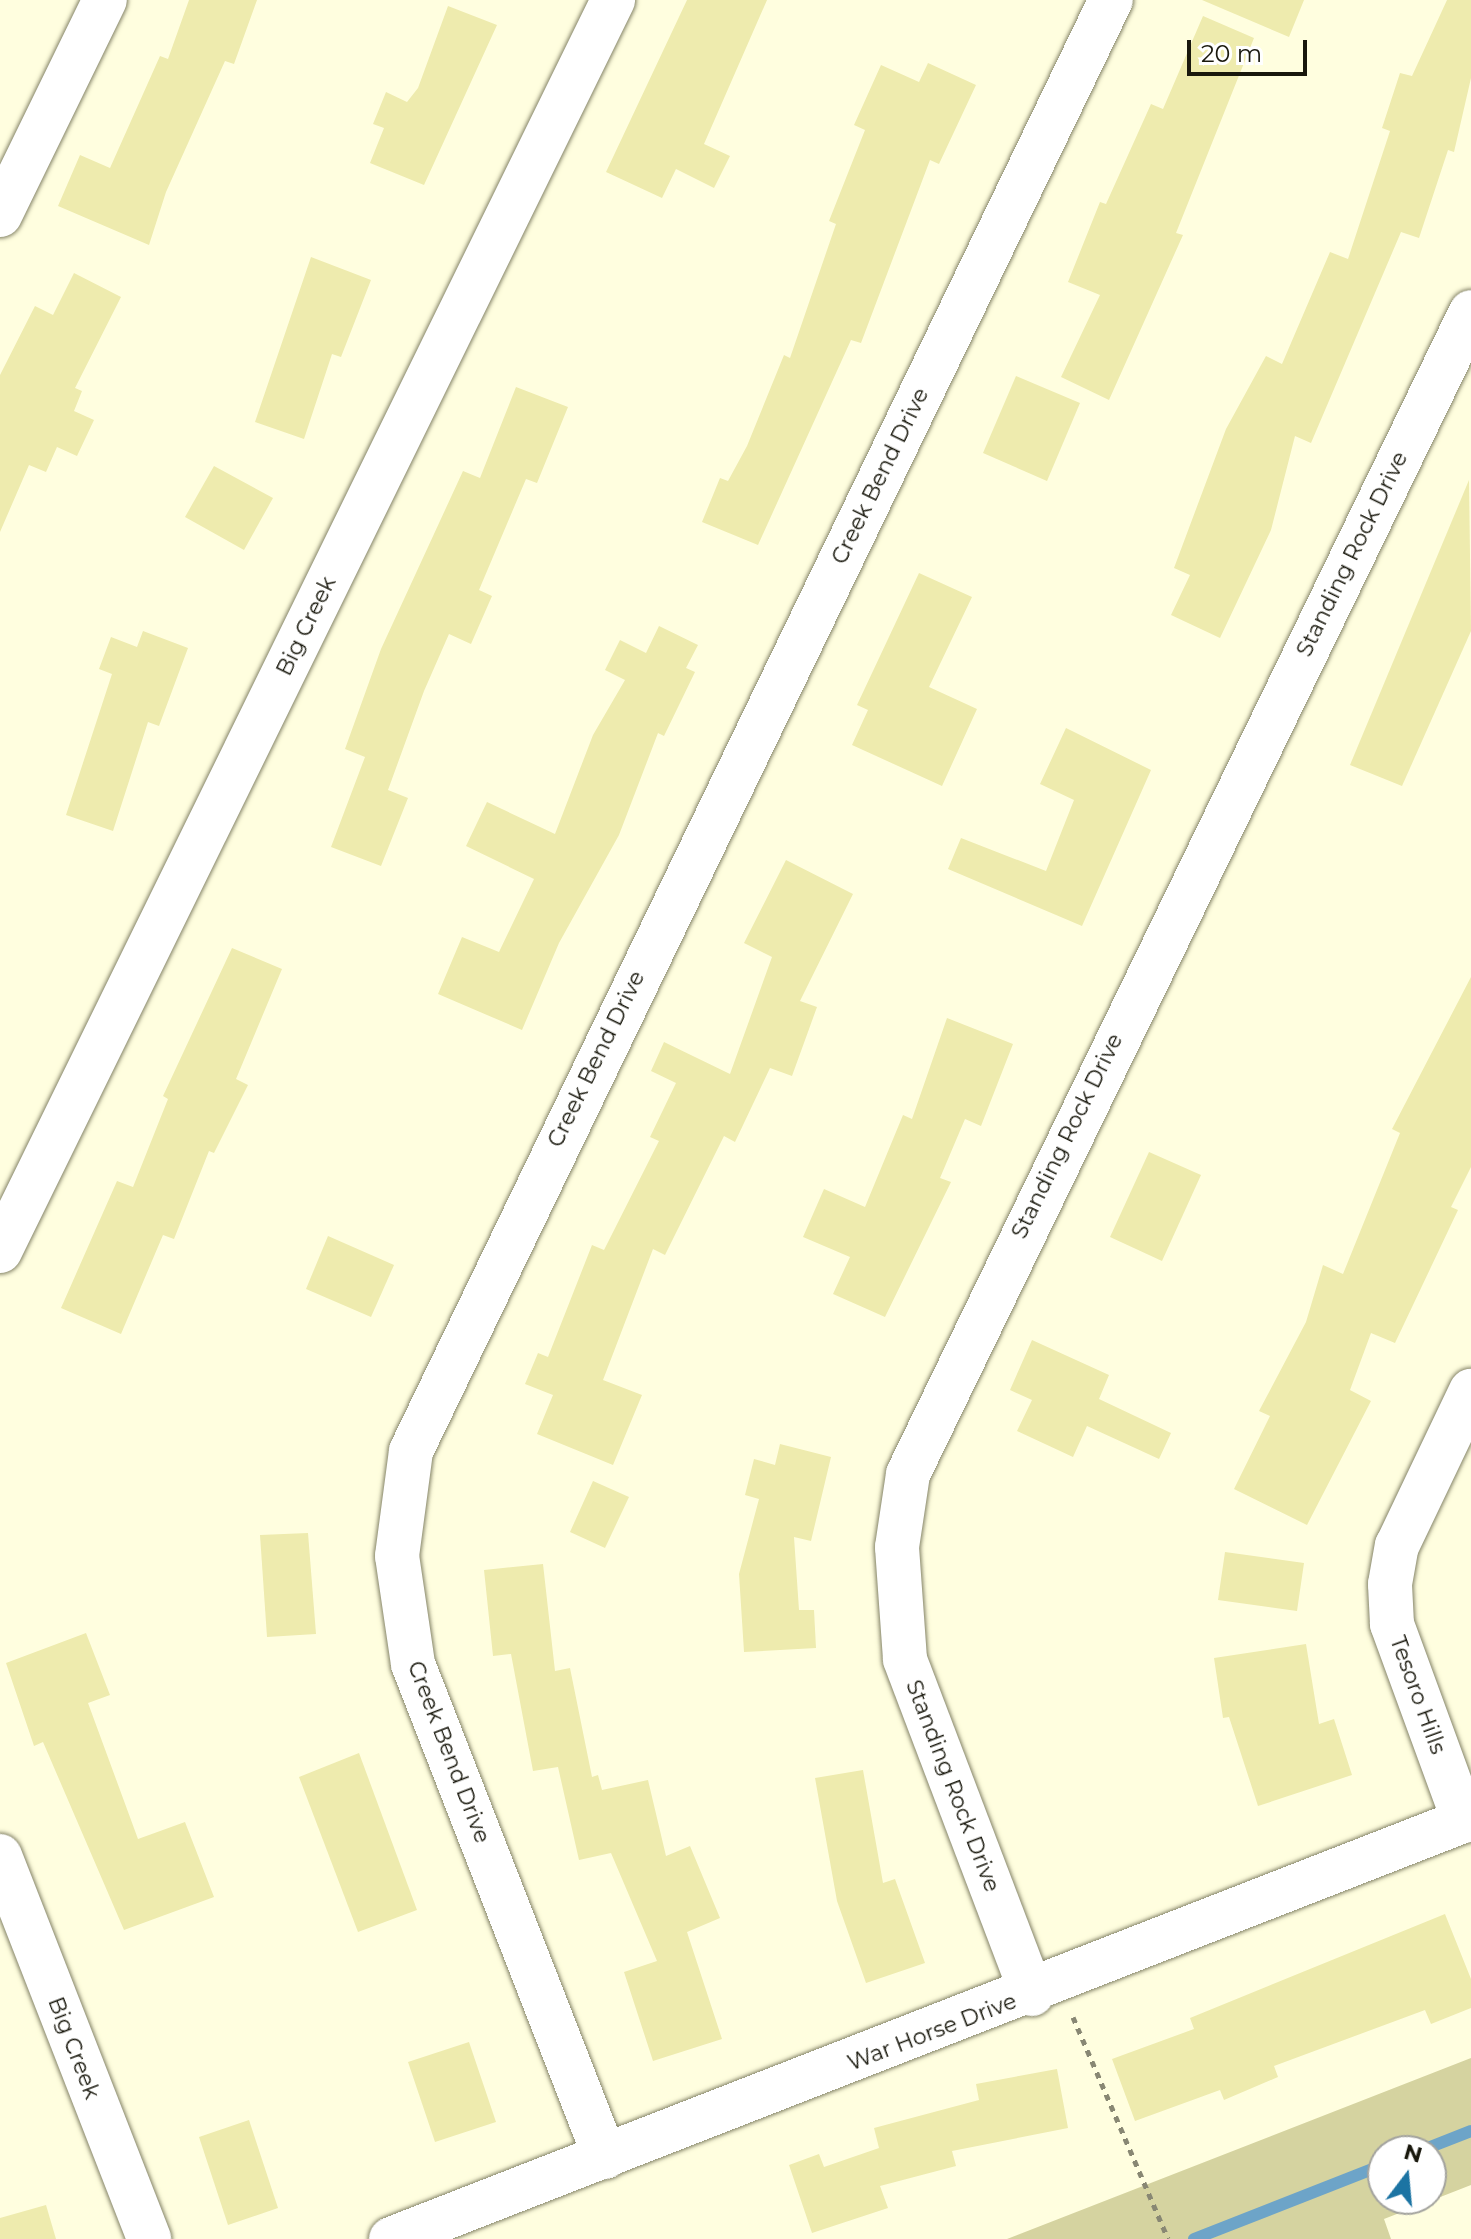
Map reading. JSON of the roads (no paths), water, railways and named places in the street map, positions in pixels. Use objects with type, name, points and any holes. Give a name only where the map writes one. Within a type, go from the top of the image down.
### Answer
[{"type":"street","points":[[0,215],[105,0]]},
{"type":"street","name":"Big Creek","points":[[0,1251],[613,0]]},
{"type":"street","name":"Creek Bend Drive","points":[[605,2157],[413,1664],[397,1556],[411,1451],[1111,0]]},
{"type":"street","name":"Standing Rock Drive","points":[[1045,1988],[905,1659],[897,1547],[908,1474],[1471,312]]},
{"type":"street","name":"Tesoro Hills","points":[[1468,1819],[1392,1624],[1390,1584],[1397,1546],[1471,1391]]},
{"type":"street","name":"War Horse Drive","points":[[391,2239],[1045,1988],[1468,1819]]},
{"type":"street","name":"Big Creek","points":[[0,1856],[149,2239]]},
{"type":"waterway","points":[[1447,2140],[1471,2131]]},
{"type":"waterway","points":[[1194,2239],[1367,2171]]}]
